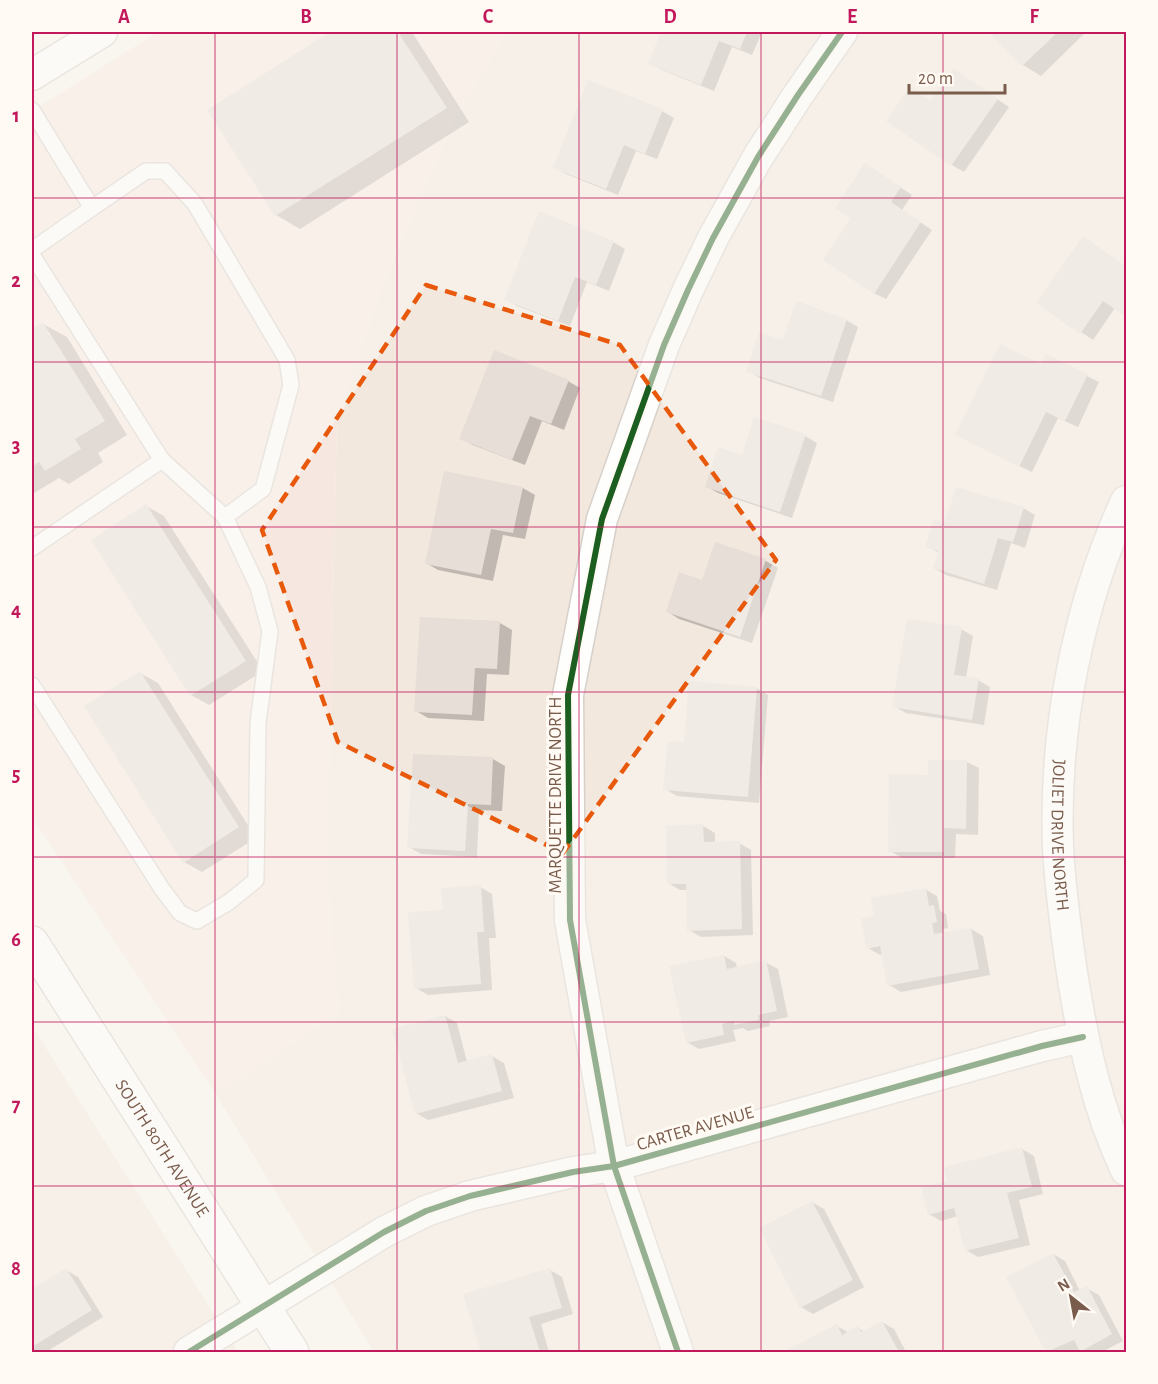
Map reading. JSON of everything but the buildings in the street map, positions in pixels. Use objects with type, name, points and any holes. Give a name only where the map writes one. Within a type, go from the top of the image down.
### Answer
[{"type":"street","points":[[32,75],[102,32]]},
{"type":"street","name":"MARQUETTE DRIVE NORTH","points":[[678,1353],[614,1166],[570,921],[568,695],[602,519],[664,345],[713,238],[758,157],[842,32]]},
{"type":"street","name":"JOLIET DRIVE NORTH","points":[[1126,501],[1104,556],[1080,632],[1067,702],[1059,786],[1058,847],[1064,917],[1083,1037],[1092,1079],[1115,1146],[1126,1170]]},
{"type":"street","name":"SOUTH 80TH AVENUE","points":[[32,943],[292,1353]]},
{"type":"street","name":"CARTER AVENUE","points":[[189,1353],[384,1232],[426,1211],[470,1196],[573,1172],[614,1166],[1042,1046],[1083,1037]]},
{"type":"lane","points":[[32,110],[92,208]]},
{"type":"lane","points":[[32,250],[146,171],[165,171],[195,204],[287,360],[291,385],[263,489],[225,516]]},
{"type":"lane","points":[[32,255],[162,460],[225,516],[258,587],[270,631],[258,723],[256,880],[229,902],[197,921],[180,913],[162,890],[32,685]]},
{"type":"lane","points":[[32,548],[162,460]]},
{"type":"highlighted area","points":[[426,285],[620,345],[776,560],[563,853],[338,742],[262,530]]},
{"type":"shaded area","points":[[158,32],[507,32],[455,118],[384,282],[337,420],[327,870],[339,1013],[215,1093],[32,817],[32,111]]},
{"type":"shaded area","points":[[507,32],[1126,32],[1126,1352],[374,1352],[215,1093],[339,1013],[327,870],[337,420],[384,282],[455,118]]},
{"type":"shaded area","points":[[32,1026],[238,1352],[32,1352]]},
{"type":"cycle path","points":[[678,1352],[614,1166],[570,920],[568,695],[602,519],[664,345],[713,238],[758,157],[842,32]]},
{"type":"cycle path","points":[[189,1352],[384,1232],[426,1211],[470,1196],[573,1172],[614,1166],[1042,1046],[1083,1037]]}]
